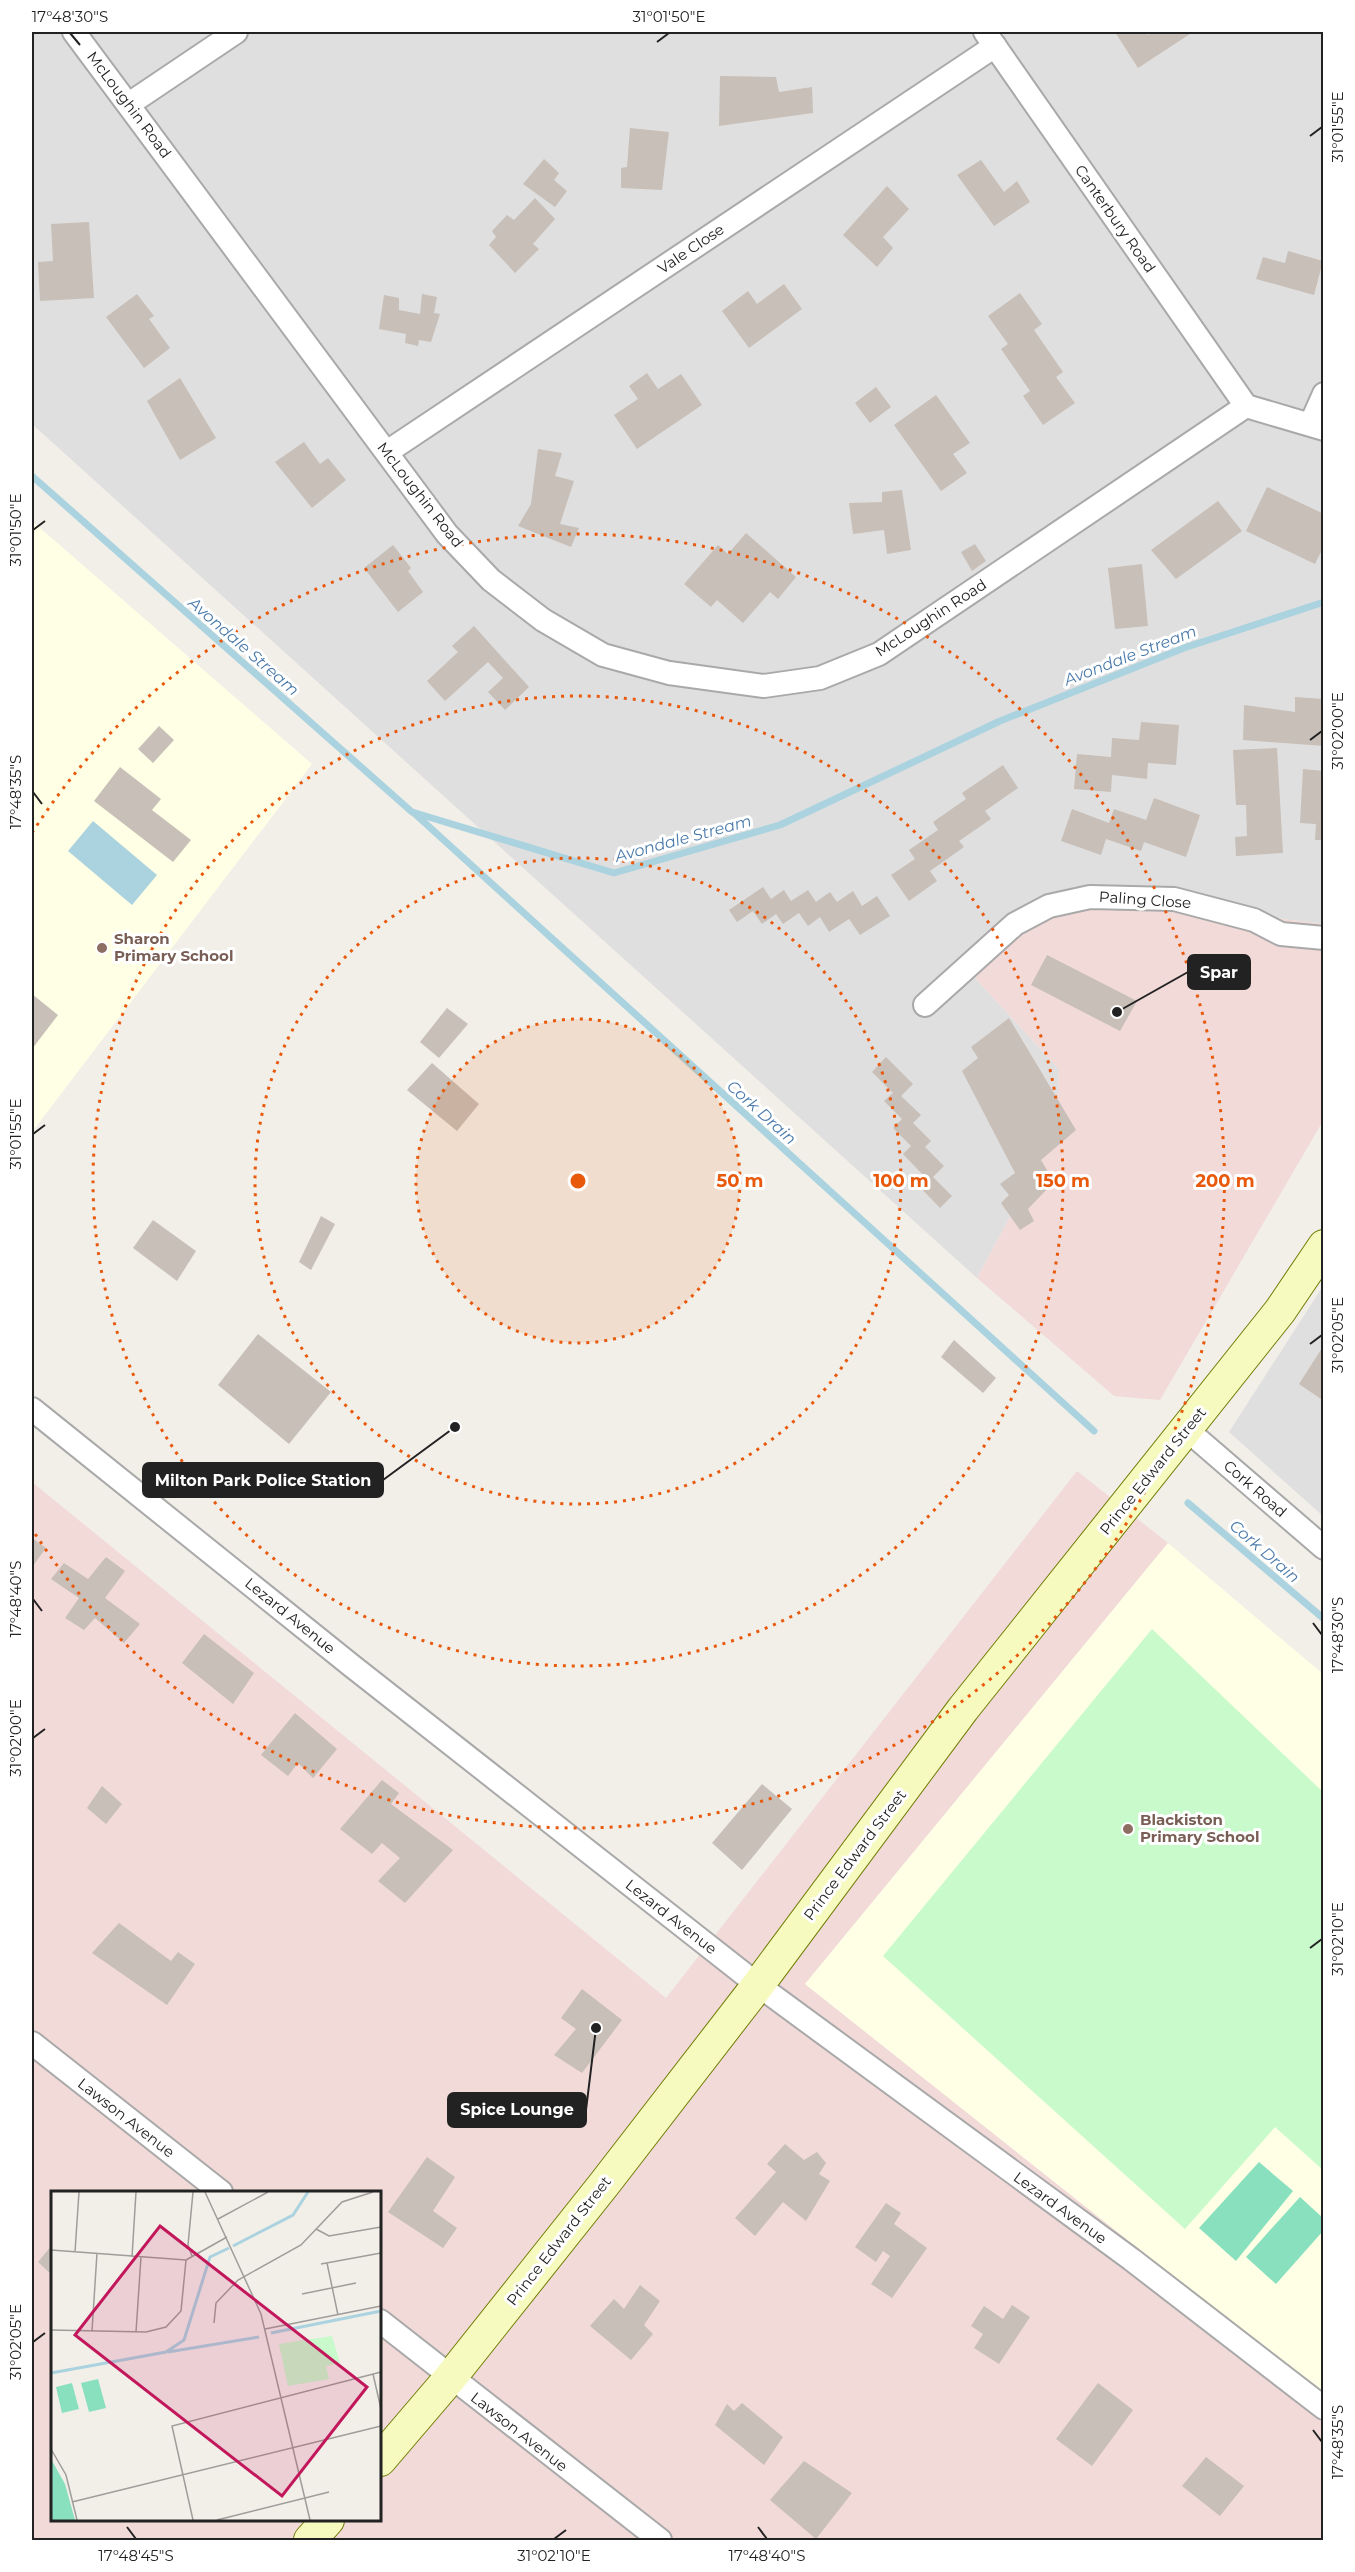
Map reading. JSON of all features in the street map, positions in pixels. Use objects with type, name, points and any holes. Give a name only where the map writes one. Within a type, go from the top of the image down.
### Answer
[{"type":"main road","name":"Prince Edward Street","points":[[381,2459],[450,2378],[758,1985],[963,1709],[1280,1311],[1323,1246]]},
{"type":"main road","points":[[310,2541],[327,2521]]},
{"type":"street","name":"McLoughin Road","points":[[74,32],[447,534],[492,580],[543,620],[603,655],[669,673],[764,686],[820,678],[879,654],[1246,406]]},
{"type":"street","points":[[129,104],[236,32]]},
{"type":"street","name":"Canterbury Road","points":[[990,39],[1246,406]]},
{"type":"street","name":"Vale Close","points":[[387,452],[990,39]]},
{"type":"street","points":[[1246,406],[1317,426],[1323,394]]},
{"type":"street","name":"Paling Close","points":[[925,1005],[1015,924],[1049,906],[1090,897],[1174,899],[1254,920],[1281,934],[1323,938]]},
{"type":"street","name":"Lezard Avenue","points":[[32,1409],[352,1666],[758,1985],[1131,2259],[1323,2408]]},
{"type":"street","name":"Cork Road","points":[[1186,1429],[1323,1548]]},
{"type":"street","name":"Lawson Avenue","points":[[32,2043],[218,2191]]},
{"type":"street","name":"Lawson Avenue","points":[[381,2322],[660,2541]]},
{"type":"shaded area","points":[[32,32],[1323,32],[1323,924],[1176,905],[963,965],[1059,1069],[1056,1132],[977,1278],[32,424]]},
{"type":"shaded area","name":"Sharon Primary School","points":[[32,521],[312,764],[32,1132]]},
{"type":"shaded area","points":[[1176,905],[1323,924],[1323,1121],[1160,1400],[1114,1396],[977,1278],[1056,1132],[1059,1069],[963,965],[1023,912]]},
{"type":"shaded area","points":[[1323,1286],[1323,1516],[1229,1432]]},
{"type":"shaded area","points":[[1077,1471],[1168,1543],[805,1984],[1323,2395],[1323,2540],[32,2540],[32,1482],[666,1998]]},
{"type":"shaded area","name":"Blackiston Primary School","points":[[1168,1543],[1323,1674],[1323,2395],[805,1984]]},
{"type":"green space","name":"Blackiston Primary School","points":[[1152,1629],[1323,1792],[1323,2170],[1275,2127],[1185,2229],[883,1956]]},
{"type":"green space","points":[[1259,2162],[1293,2191],[1236,2261],[1199,2228]]},
{"type":"green space","points":[[1300,2197],[1323,2218],[1323,2231],[1276,2284],[1246,2257]]},
{"type":"water","points":[[93,821],[157,875],[132,905],[68,851]]},
{"type":"building","points":[[1115,32],[1146,32],[1148,35],[1152,32],[1193,32],[1138,68]]},
{"type":"building","points":[[720,76],[776,77],[779,92],[812,87],[813,113],[719,126]]},
{"type":"building","points":[[630,128],[669,132],[662,190],[621,188],[621,168],[627,167]]},
{"type":"building","points":[[544,159],[559,173],[554,180],[567,191],[555,207],[523,184]]},
{"type":"building","points":[[981,160],[1004,192],[1017,181],[1030,202],[994,226],[957,175]]},
{"type":"building","points":[[887,186],[909,209],[883,237],[893,248],[877,267],[843,235]]},
{"type":"building","points":[[535,198],[555,219],[533,244],[539,249],[515,273],[489,245],[496,237],[492,231],[507,215],[514,220]]},
{"type":"building","points":[[89,222],[94,298],[40,301],[38,262],[53,261],[51,224]]},
{"type":"building","points":[[1288,251],[1323,261],[1314,295],[1256,279],[1263,257],[1285,263]]},
{"type":"building","points":[[784,284],[802,309],[749,348],[722,311],[748,291],[757,304]]},
{"type":"building","points":[[1020,293],[1042,324],[1034,330],[1063,372],[1056,377],[1075,403],[1043,425],[1023,396],[1030,391],[1001,349],[1008,344],[988,316]]},
{"type":"building","points":[[137,294],[154,316],[149,319],[170,348],[144,368],[106,317]]},
{"type":"building","points":[[422,294],[437,297],[434,313],[440,314],[431,342],[419,340],[418,346],[405,343],[406,334],[379,329],[384,295],[399,298],[399,310],[420,314]]},
{"type":"building","points":[[647,373],[658,389],[681,374],[702,405],[637,449],[614,415],[638,399],[629,386]]},
{"type":"building","points":[[180,378],[216,438],[180,460],[147,401]]},
{"type":"building","points":[[876,387],[891,407],[870,423],[855,403]]},
{"type":"building","points":[[936,395],[970,443],[953,454],[967,473],[941,491],[894,425]]},
{"type":"building","points":[[304,442],[320,464],[328,458],[346,480],[312,508],[275,462]]},
{"type":"building","points":[[538,449],[562,453],[555,476],[574,481],[560,524],[579,528],[571,547],[518,526],[531,504]]},
{"type":"building","points":[[1267,487],[1324,514],[1324,546],[1315,564],[1246,531]]},
{"type":"building","points":[[902,490],[911,550],[887,554],[884,530],[853,534],[849,503],[882,502],[882,492]]},
{"type":"building","points":[[1218,501],[1242,531],[1176,579],[1151,550]]},
{"type":"building","points":[[746,533],[796,577],[778,599],[770,592],[743,623],[717,600],[711,607],[684,584],[718,545],[728,554]]},
{"type":"building","points":[[975,544],[986,561],[972,571],[961,552]]},
{"type":"building","points":[[393,545],[411,568],[408,571],[423,592],[398,612],[364,568]]},
{"type":"building","points":[[1142,564],[1148,626],[1115,629],[1108,568]]},
{"type":"building","points":[[474,626],[529,687],[505,710],[488,692],[503,678],[488,662],[445,701],[427,681],[458,652],[452,646]]},
{"type":"building","points":[[1295,697],[1324,699],[1324,746],[1243,740],[1244,705],[1295,712]]},
{"type":"building","points":[[1141,722],[1179,725],[1176,765],[1148,763],[1147,779],[1112,775],[1111,792],[1074,789],[1077,754],[1111,757],[1112,738],[1139,740]]},
{"type":"building","points":[[159,726],[174,740],[153,763],[138,749]]},
{"type":"building","points":[[1277,748],[1283,853],[1236,856],[1235,837],[1247,836],[1246,805],[1236,805],[1233,750]]},
{"type":"building","points":[[1003,765],[1018,788],[985,811],[991,819],[959,841],[964,847],[930,871],[937,881],[909,901],[891,875],[915,859],[909,850],[938,830],[933,822],[966,799],[962,793]]},
{"type":"building","points":[[120,767],[161,799],[152,810],[191,840],[173,862],[94,801]]},
{"type":"building","points":[[1303,769],[1324,771],[1324,840],[1315,840],[1316,824],[1300,823]]},
{"type":"building","points":[[1154,798],[1200,815],[1186,857],[1144,842],[1141,851],[1106,839],[1101,855],[1061,841],[1072,809],[1109,823],[1114,809],[1146,820]]},
{"type":"building","points":[[763,887],[771,899],[784,890],[791,901],[808,890],[816,902],[830,892],[837,902],[853,891],[862,906],[877,896],[890,916],[860,935],[849,919],[829,932],[820,917],[808,926],[799,913],[783,924],[776,914],[762,924],[753,911],[737,922],[729,910]]},
{"type":"building","points":[[1047,955],[1137,1001],[1120,1031],[1031,985]]},
{"type":"building","points":[[32,994],[58,1015],[32,1049]]},
{"type":"building","points":[[447,1008],[468,1024],[439,1058],[420,1042]]},
{"type":"building","points":[[1009,1018],[1076,1130],[1041,1160],[1047,1170],[1043,1175],[1050,1186],[1028,1209],[1034,1221],[1020,1230],[1001,1203],[1009,1195],[1000,1184],[1015,1173],[962,1071],[978,1058],[971,1047]]},
{"type":"building","points":[[886,1057],[913,1084],[901,1096],[921,1115],[913,1123],[931,1141],[925,1147],[944,1166],[933,1177],[952,1196],[940,1208],[915,1182],[923,1175],[903,1154],[911,1146],[893,1128],[902,1119],[884,1101],[893,1093],[872,1072]]},
{"type":"building","points":[[432,1063],[479,1104],[457,1131],[407,1090]]},
{"type":"building","points":[[321,1216],[335,1224],[311,1270],[299,1262]]},
{"type":"building","points":[[153,1220],[196,1251],[177,1281],[133,1248]]},
{"type":"building","points":[[258,1334],[331,1392],[289,1444],[218,1385]]},
{"type":"building","points":[[954,1340],[996,1378],[983,1393],[941,1357]]},
{"type":"building","points":[[1324,1345],[1324,1401],[1299,1384]]},
{"type":"building","points":[[32,1538],[46,1548],[32,1567]]},
{"type":"building","points":[[106,1557],[125,1571],[105,1598],[140,1624],[124,1643],[95,1618],[84,1630],[65,1618],[79,1598],[51,1579],[64,1563],[88,1579]]},
{"type":"building","points":[[204,1634],[254,1673],[233,1704],[182,1663]]},
{"type":"building","points":[[295,1713],[337,1749],[313,1778],[298,1763],[288,1776],[261,1755]]},
{"type":"building","points":[[382,1780],[399,1793],[391,1804],[453,1850],[405,1903],[378,1881],[400,1858],[382,1843],[372,1854],[340,1829]]},
{"type":"building","points":[[762,1784],[792,1809],[742,1870],[712,1843]]},
{"type":"building","points":[[102,1786],[122,1804],[106,1824],[87,1808]]},
{"type":"building","points":[[119,1923],[171,1961],[178,1952],[195,1964],[167,2005],[92,1953]]},
{"type":"building","points":[[582,1989],[622,2020],[582,2073],[554,2055],[576,2029],[561,2018]]},
{"type":"building","points":[[785,2144],[804,2160],[817,2152],[826,2163],[819,2174],[830,2181],[806,2221],[783,2202],[755,2236],[735,2218],[776,2172],[767,2164]]},
{"type":"building","points":[[427,2157],[455,2177],[433,2211],[457,2228],[443,2248],[388,2212]]},
{"type":"building","points":[[886,2203],[901,2213],[894,2224],[927,2248],[892,2298],[871,2284],[890,2256],[883,2251],[876,2262],[855,2247]]},
{"type":"building","points":[[51,2246],[51,2274],[38,2262]]},
{"type":"building","points":[[640,2285],[660,2301],[644,2325],[653,2334],[631,2360],[590,2326],[614,2299],[624,2309]]},
{"type":"building","points":[[1012,2305],[1030,2317],[999,2364],[974,2348],[983,2334],[971,2326],[984,2306],[1003,2319]]},
{"type":"building","points":[[1098,2383],[1133,2410],[1092,2466],[1056,2439]]},
{"type":"building","points":[[742,2403],[783,2437],[764,2465],[715,2425],[727,2404],[734,2411]]},
{"type":"building","points":[[1206,2457],[1244,2486],[1220,2516],[1182,2486]]},
{"type":"building","points":[[804,2461],[852,2493],[816,2539],[770,2500]]},
{"type":"waterway","name":"Avondale Stream","points":[[32,476],[412,812],[614,873],[780,825],[1000,721],[1184,648],[1324,602]]},
{"type":"waterway","name":"Cork Drain","points":[[414,813],[1094,1431]]},
{"type":"waterway","name":"Cork Drain","points":[[1188,1503],[1324,1619]]},
{"type":"place","name":"Sharon Primary School","points":[[102,948]]},
{"type":"place","name":"Spar","points":[[1117,1012]]},
{"type":"place","name":"Milton Park Police Station","points":[[455,1427]]},
{"type":"place","name":"Blackiston Primary School","points":[[1128,1829]]},
{"type":"place","name":"Spice Lounge","points":[[596,2028]]}]
